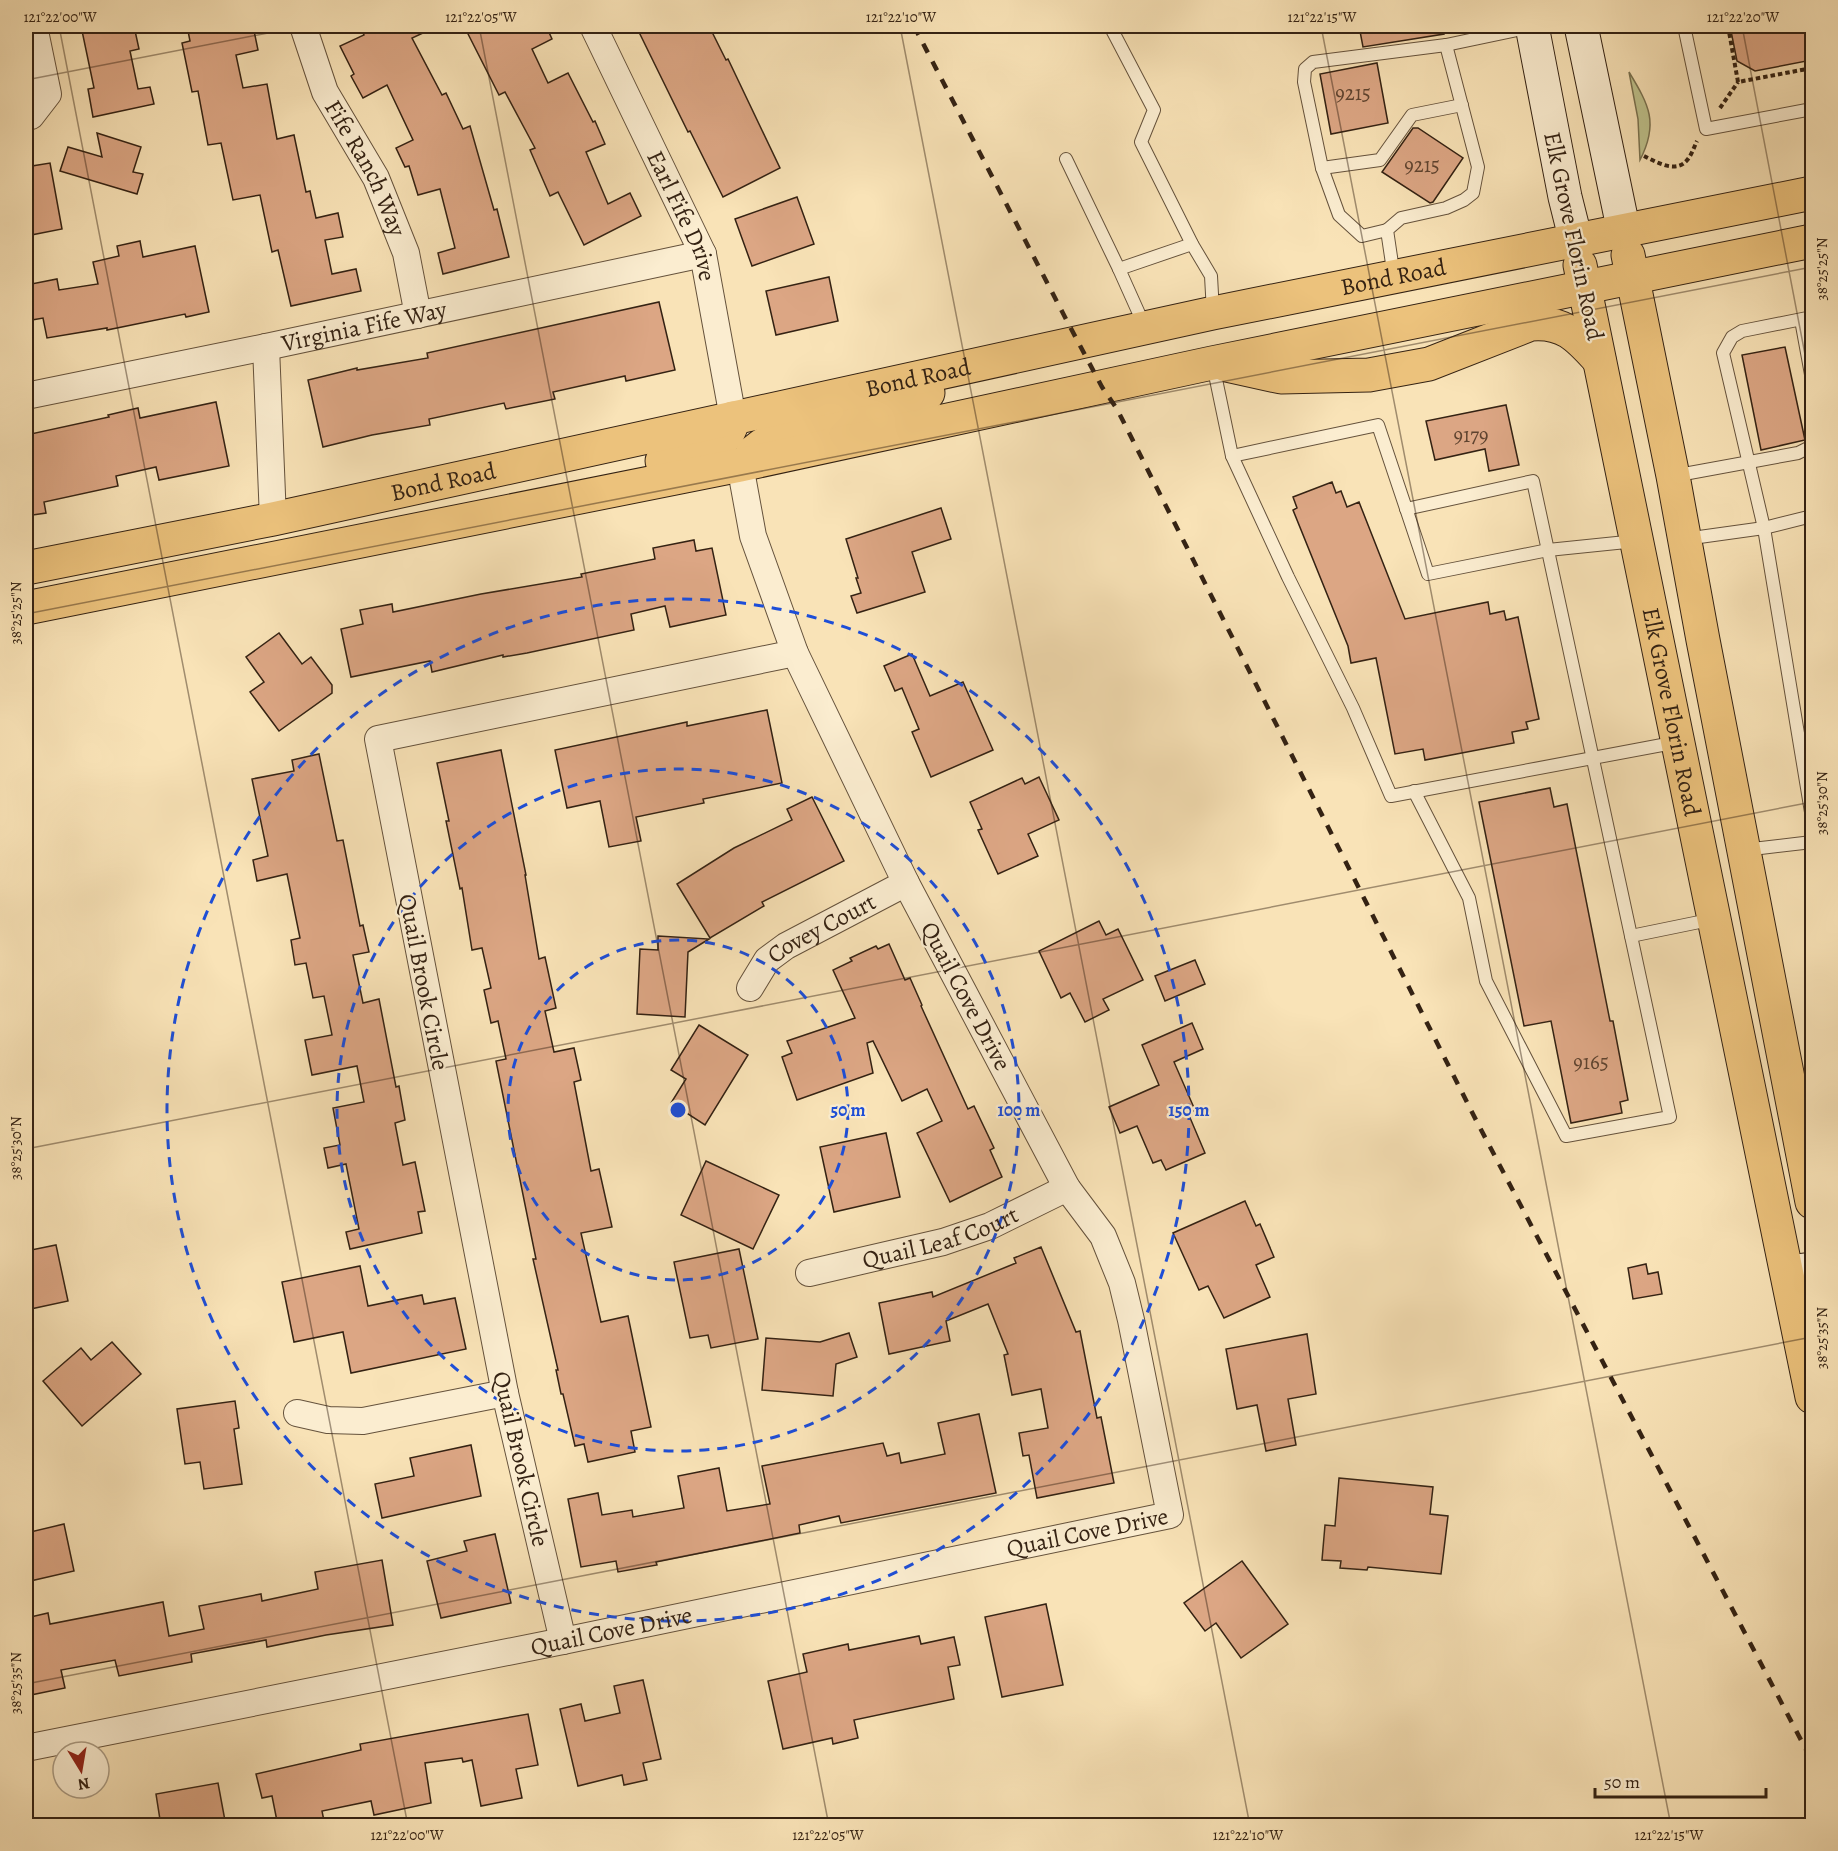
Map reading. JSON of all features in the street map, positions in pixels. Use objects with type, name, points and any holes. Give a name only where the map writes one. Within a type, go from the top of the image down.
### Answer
[{"type":"main road","name":"Elk Grove Florin Road","points":[[1532,26],[1565,197],[1576,241],[1715,919],[1800,1270],[1812,1397]]},
{"type":"main road","name":"Elk Grove Florin Road","points":[[1581,26],[1673,476],[1812,1202]]},
{"type":"main road","name":"Bond Road","points":[[26,568],[273,519],[1213,313],[1812,194]]},
{"type":"main road","name":"Bond Road","points":[[38,605],[740,465],[1212,363],[1812,241]]},
{"type":"main road","points":[[1212,363],[1281,377],[1369,375],[1428,364],[1531,324],[1542,323],[1550,323],[1575,334],[1599,360]]},
{"type":"main road","points":[[740,465],[764,443],[776,436],[796,429],[875,412],[936,391],[979,364]]},
{"type":"main road","points":[[483,517],[513,493],[689,455],[716,445],[726,437],[731,429],[733,418]]},
{"type":"main road","points":[[38,605],[88,581],[259,543],[271,530],[273,519]]},
{"type":"main road","points":[[1687,779],[1713,804],[1718,836],[1726,847],[1743,850]]},
{"type":"main road","points":[[1715,919],[1735,934],[1750,992],[1766,1025],[1783,1050]]},
{"type":"street","points":[[26,117],[31,116],[48,94],[34,26]]},
{"type":"street","name":"Fife Ranch Way","points":[[303,26],[325,92],[376,178],[402,242],[418,315]]},
{"type":"street","name":"Earl Fife Drive","points":[[593,26],[703,254],[733,418]]},
{"type":"street","name":"Virginia Fife Way","points":[[26,396],[703,254]]},
{"type":"street","points":[[266,347],[273,519]]},
{"type":"street","name":"Quail Cove Drive","points":[[26,1748],[563,1641],[1170,1515],[1122,1283],[1103,1236],[1067,1188],[906,883],[795,653],[753,536],[740,465]]},
{"type":"street","name":"Quail Brook Circle","points":[[563,1641],[505,1393],[378,739],[795,653]]},
{"type":"street","name":"Covey Court","points":[[750,988],[767,960],[786,946],[906,883]]},
{"type":"street","name":"Quail Leaf Court","points":[[809,1273],[943,1242],[990,1226],[1067,1188]]},
{"type":"street","points":[[297,1413],[328,1420],[363,1421],[505,1393]]},
{"type":"lane","points":[[1110,26],[1154,110],[1141,142],[1192,244],[1211,276],[1213,313]]},
{"type":"lane","points":[[1446,45],[1478,167],[1473,193],[1446,208],[1401,218],[1387,230],[1362,236],[1339,215],[1322,168],[1304,82],[1305,69],[1313,62],[1446,45],[1532,26]]},
{"type":"lane","points":[[1684,26],[1706,129],[1812,109]]},
{"type":"lane","points":[[1322,168],[1380,160],[1412,115],[1462,105]]},
{"type":"lane","points":[[1066,159],[1146,328]]},
{"type":"lane","points":[[1387,230],[1394,277]]},
{"type":"lane","points":[[1119,269],[1192,244]]},
{"type":"lane","points":[[1812,380],[1807,319],[1742,331],[1732,337],[1723,353],[1764,528],[1812,818]]},
{"type":"lane","points":[[1212,363],[1232,456],[1353,708],[1391,796],[1679,742]]},
{"type":"lane","points":[[1232,456],[1378,425],[1428,574],[1548,550],[1636,541]]},
{"type":"lane","points":[[1673,476],[1798,453],[1812,446]]},
{"type":"lane","points":[[1406,509],[1533,481],[1670,1117],[1566,1136],[1486,981],[1469,898],[1414,791]]},
{"type":"lane","points":[[1684,539],[1764,528],[1812,516]]},
{"type":"lane","points":[[1743,850],[1812,842]]},
{"type":"lane","points":[[1631,936],[1715,919]]},
{"type":"path","points":[[1728,26],[1738,82],[1812,68]]},
{"type":"green space","points":[[1629,72],[1642,94],[1649,114],[1649,135],[1640,160],[1638,119]]},
{"type":"building","points":[[81,26],[134,26],[139,49],[130,51],[138,89],[150,87],[154,104],[93,117],[88,89],[94,88]]},
{"type":"building","points":[[187,26],[253,26],[258,50],[236,55],[243,88],[267,84],[277,139],[294,135],[306,192],[310,191],[316,218],[338,213],[343,237],[325,240],[332,274],[356,269],[361,291],[291,306],[278,250],[272,252],[260,195],[233,200],[221,143],[208,145],[198,91],[192,92],[182,43],[190,41]]},
{"type":"building","points":[[360,26],[438,26],[412,38],[442,95],[446,93],[463,129],[470,126],[494,210],[497,209],[509,257],[443,274],[438,253],[455,248],[440,189],[418,195],[409,166],[405,167],[396,148],[413,140],[387,85],[363,98],[351,76],[354,74],[340,46],[364,35]]},
{"type":"building","points":[[464,26],[546,26],[552,39],[532,49],[548,83],[568,73],[593,122],[595,121],[605,144],[586,152],[608,204],[630,193],[641,216],[584,245],[558,192],[550,196],[530,150],[535,148],[505,92],[499,95]]},
{"type":"building","points":[[636,26],[709,26],[726,60],[728,59],[780,168],[723,197]]},
{"type":"building","points":[[1359,26],[1443,26],[1444,34],[1363,47]]},
{"type":"building","points":[[1730,26],[1812,26],[1812,60],[1755,71],[1737,61]]},
{"type":"building","points":[[1377,63],[1388,123],[1331,134],[1320,74]]},
{"type":"building","points":[[1413,128],[1418,128],[1463,158],[1433,202],[1430,203],[1382,172]]},
{"type":"building","points":[[97,133],[141,147],[133,172],[143,174],[137,194],[60,171],[68,147],[102,157]]},
{"type":"building","points":[[50,163],[62,229],[26,236],[26,167]]},
{"type":"building","points":[[797,197],[814,244],[752,266],[735,219]]},
{"type":"building","points":[[140,241],[143,257],[195,246],[209,312],[186,317],[185,314],[107,330],[107,328],[47,338],[43,318],[26,321],[26,285],[57,279],[59,290],[98,284],[93,262],[119,256],[117,246]]},
{"type":"building","points":[[829,277],[838,321],[776,335],[766,291]]},
{"type":"building","points":[[659,302],[675,370],[626,381],[625,376],[553,392],[555,399],[506,409],[504,403],[429,419],[430,425],[372,435],[323,447],[308,380],[357,368],[357,370],[428,358],[427,353]]},
{"type":"building","points":[[1785,347],[1805,440],[1761,450],[1742,355]]},
{"type":"building","points":[[216,402],[229,466],[159,480],[156,467],[116,476],[118,486],[44,502],[46,513],[26,516],[26,435],[109,417],[108,415],[138,408],[140,418]]},
{"type":"building","points":[[1506,405],[1519,465],[1489,471],[1485,449],[1435,460],[1426,421]]},
{"type":"building","points":[[1332,482],[1336,493],[1341,491],[1347,507],[1359,502],[1405,619],[1488,602],[1490,614],[1504,611],[1506,620],[1518,617],[1539,719],[1526,722],[1528,729],[1512,732],[1514,743],[1425,760],[1423,749],[1395,754],[1376,658],[1351,663],[1348,646],[1293,510],[1297,508],[1293,497]]},
{"type":"building","points":[[941,508],[951,539],[912,552],[925,592],[857,613],[851,596],[861,593],[846,539]]},
{"type":"building","points":[[694,540],[696,551],[712,548],[726,615],[670,627],[665,606],[631,614],[634,630],[527,653],[503,657],[503,655],[432,672],[430,661],[351,677],[341,629],[363,624],[360,610],[392,604],[393,612],[582,577],[581,574],[655,559],[653,548]]},
{"type":"building","points":[[279,633],[302,664],[311,657],[332,685],[332,693],[279,731],[250,692],[264,682],[246,657]]},
{"type":"building","points":[[912,654],[930,696],[963,682],[993,750],[931,777],[912,732],[919,729],[902,688],[895,691],[884,666]]},
{"type":"building","points":[[767,710],[782,783],[703,799],[704,803],[636,817],[641,841],[609,847],[600,801],[567,808],[555,750],[687,722],[687,726]]},
{"type":"building","points":[[501,750],[526,875],[539,959],[545,957],[556,1008],[545,1011],[554,1052],[574,1048],[581,1080],[574,1082],[591,1171],[599,1169],[612,1227],[581,1233],[601,1322],[628,1316],[651,1427],[631,1431],[635,1452],[588,1462],[584,1444],[575,1446],[563,1394],[561,1394],[496,1061],[506,1059],[498,1021],[491,1023],[484,990],[491,988],[482,948],[472,950],[462,888],[460,889],[446,821],[449,821],[437,763]]},
{"type":"building","points":[[319,754],[337,841],[343,840],[360,926],[363,925],[369,952],[353,955],[363,1003],[379,999],[396,1087],[399,1086],[405,1120],[395,1123],[403,1165],[415,1162],[425,1211],[418,1212],[422,1233],[350,1249],[346,1232],[359,1229],[346,1164],[328,1168],[324,1148],[340,1145],[333,1108],[364,1102],[357,1066],[312,1075],[305,1040],[332,1035],[324,996],[313,998],[306,963],[295,965],[291,940],[300,938],[287,874],[257,881],[253,860],[268,856],[252,779],[294,771],[292,760]]},
{"type":"building","points":[[1039,777],[1059,820],[1028,834],[1038,856],[998,874],[978,830],[982,829],[970,802],[1022,778],[1025,784]]},
{"type":"building","points":[[1550,788],[1554,807],[1567,804],[1628,1100],[1620,1102],[1622,1113],[1571,1123],[1551,1021],[1524,1026],[1479,802]]},
{"type":"building","points":[[812,797],[844,861],[762,902],[764,906],[710,938],[677,884],[734,848],[792,820],[787,809]]},
{"type":"building","points":[[1099,921],[1106,935],[1118,929],[1143,980],[1103,999],[1109,1010],[1085,1022],[1070,993],[1061,998],[1039,951]]},
{"type":"building","points":[[658,936],[709,939],[688,952],[685,1017],[637,1014],[640,949],[658,950]]},
{"type":"building","points":[[889,944],[905,980],[910,978],[968,1109],[974,1106],[994,1148],[990,1150],[1002,1177],[950,1202],[917,1133],[942,1121],[927,1089],[902,1101],[873,1041],[867,1043],[873,1073],[797,1100],[782,1057],[792,1053],[787,1041],[855,1018],[833,970],[852,961],[850,958],[876,946],[878,949]]},
{"type":"building","points":[[1195,960],[1205,984],[1165,1001],[1155,976]]},
{"type":"building","points":[[1192,1023],[1203,1049],[1174,1062],[1195,1110],[1188,1113],[1205,1153],[1166,1170],[1161,1160],[1153,1163],[1137,1126],[1120,1133],[1109,1107],[1159,1085],[1142,1045]]},
{"type":"building","points":[[699,1025],[748,1055],[705,1125],[671,1103],[686,1079],[671,1070]]},
{"type":"building","points":[[886,1133],[900,1197],[834,1212],[820,1147]]},
{"type":"building","points":[[706,1161],[779,1195],[753,1249],[681,1215]]},
{"type":"building","points":[[1245,1201],[1256,1226],[1260,1224],[1274,1257],[1256,1265],[1270,1297],[1224,1318],[1208,1286],[1199,1290],[1173,1233]]},
{"type":"building","points":[[56,1245],[68,1301],[26,1310],[26,1251]]},
{"type":"building","points":[[1041,1247],[1076,1332],[1080,1331],[1097,1418],[1101,1417],[1114,1483],[1037,1498],[1029,1455],[1023,1456],[1019,1433],[1048,1428],[1041,1389],[1012,1395],[1004,1355],[1008,1354],[988,1304],[946,1321],[950,1341],[889,1354],[879,1303],[932,1292],[933,1297],[1016,1263],[1014,1258]]},
{"type":"building","points":[[739,1249],[758,1339],[711,1348],[708,1335],[690,1338],[674,1262]]},
{"type":"building","points":[[1646,1264],[1648,1274],[1658,1272],[1662,1294],[1633,1299],[1628,1268]]},
{"type":"building","points":[[360,1266],[368,1306],[422,1295],[424,1304],[455,1298],[466,1349],[351,1373],[343,1332],[294,1342],[282,1282]]},
{"type":"building","points":[[849,1333],[857,1357],[836,1364],[833,1396],[762,1390],[766,1338],[820,1342]]},
{"type":"building","points":[[1307,1334],[1316,1394],[1288,1399],[1296,1445],[1266,1451],[1257,1405],[1237,1409],[1226,1349]]},
{"type":"building","points":[[112,1342],[141,1374],[82,1426],[43,1381],[81,1348],[91,1360]]},
{"type":"building","points":[[235,1401],[239,1428],[234,1429],[242,1484],[204,1489],[200,1462],[185,1464],[177,1409]]},
{"type":"building","points":[[979,1414],[996,1493],[841,1523],[839,1516],[799,1525],[800,1533],[656,1562],[657,1565],[618,1572],[616,1561],[581,1567],[568,1499],[598,1493],[602,1515],[632,1510],[633,1517],[684,1508],[678,1476],[719,1468],[727,1511],[770,1504],[762,1466],[883,1443],[887,1456],[899,1453],[901,1463],[945,1454],[938,1423]]},
{"type":"building","points":[[471,1445],[481,1496],[382,1518],[375,1484],[414,1476],[410,1458]]},
{"type":"building","points":[[1339,1478],[1433,1487],[1430,1514],[1448,1516],[1441,1574],[1368,1567],[1367,1570],[1340,1568],[1341,1561],[1322,1560],[1325,1525],[1335,1526]]},
{"type":"building","points":[[64,1524],[74,1571],[26,1582],[26,1533]]},
{"type":"building","points":[[495,1534],[511,1603],[441,1618],[427,1561],[467,1551],[464,1541]]},
{"type":"building","points":[[382,1560],[393,1625],[267,1647],[266,1640],[191,1654],[192,1662],[119,1676],[115,1660],[61,1670],[65,1688],[26,1696],[26,1618],[48,1613],[50,1624],[163,1602],[169,1636],[204,1629],[199,1606],[261,1594],[262,1601],[318,1589],[315,1572]]},
{"type":"building","points":[[1242,1561],[1288,1624],[1241,1658],[1216,1623],[1205,1631],[1184,1603]]},
{"type":"building","points":[[1046,1604],[1063,1685],[1002,1697],[985,1617]]},
{"type":"building","points":[[919,1636],[921,1644],[954,1637],[960,1665],[948,1667],[954,1699],[854,1720],[858,1738],[833,1744],[832,1738],[783,1749],[768,1681],[807,1672],[803,1654],[848,1644],[849,1650]]},
{"type":"building","points":[[643,1680],[661,1759],[643,1763],[647,1780],[624,1785],[622,1775],[578,1786],[560,1709],[581,1704],[585,1721],[620,1713],[614,1686]]},
{"type":"building","points":[[528,1714],[538,1765],[516,1769],[522,1798],[481,1806],[472,1760],[463,1762],[462,1758],[425,1763],[431,1803],[374,1815],[371,1801],[322,1811],[325,1826],[292,1826],[291,1818],[277,1821],[272,1796],[262,1798],[256,1774],[361,1750],[360,1744]]},
{"type":"building","points":[[218,1783],[226,1826],[161,1826],[156,1794]]},
{"type":"railway","points":[[914,26],[1067,321],[1102,387],[1117,409],[1477,1122],[1812,1761]]}]
